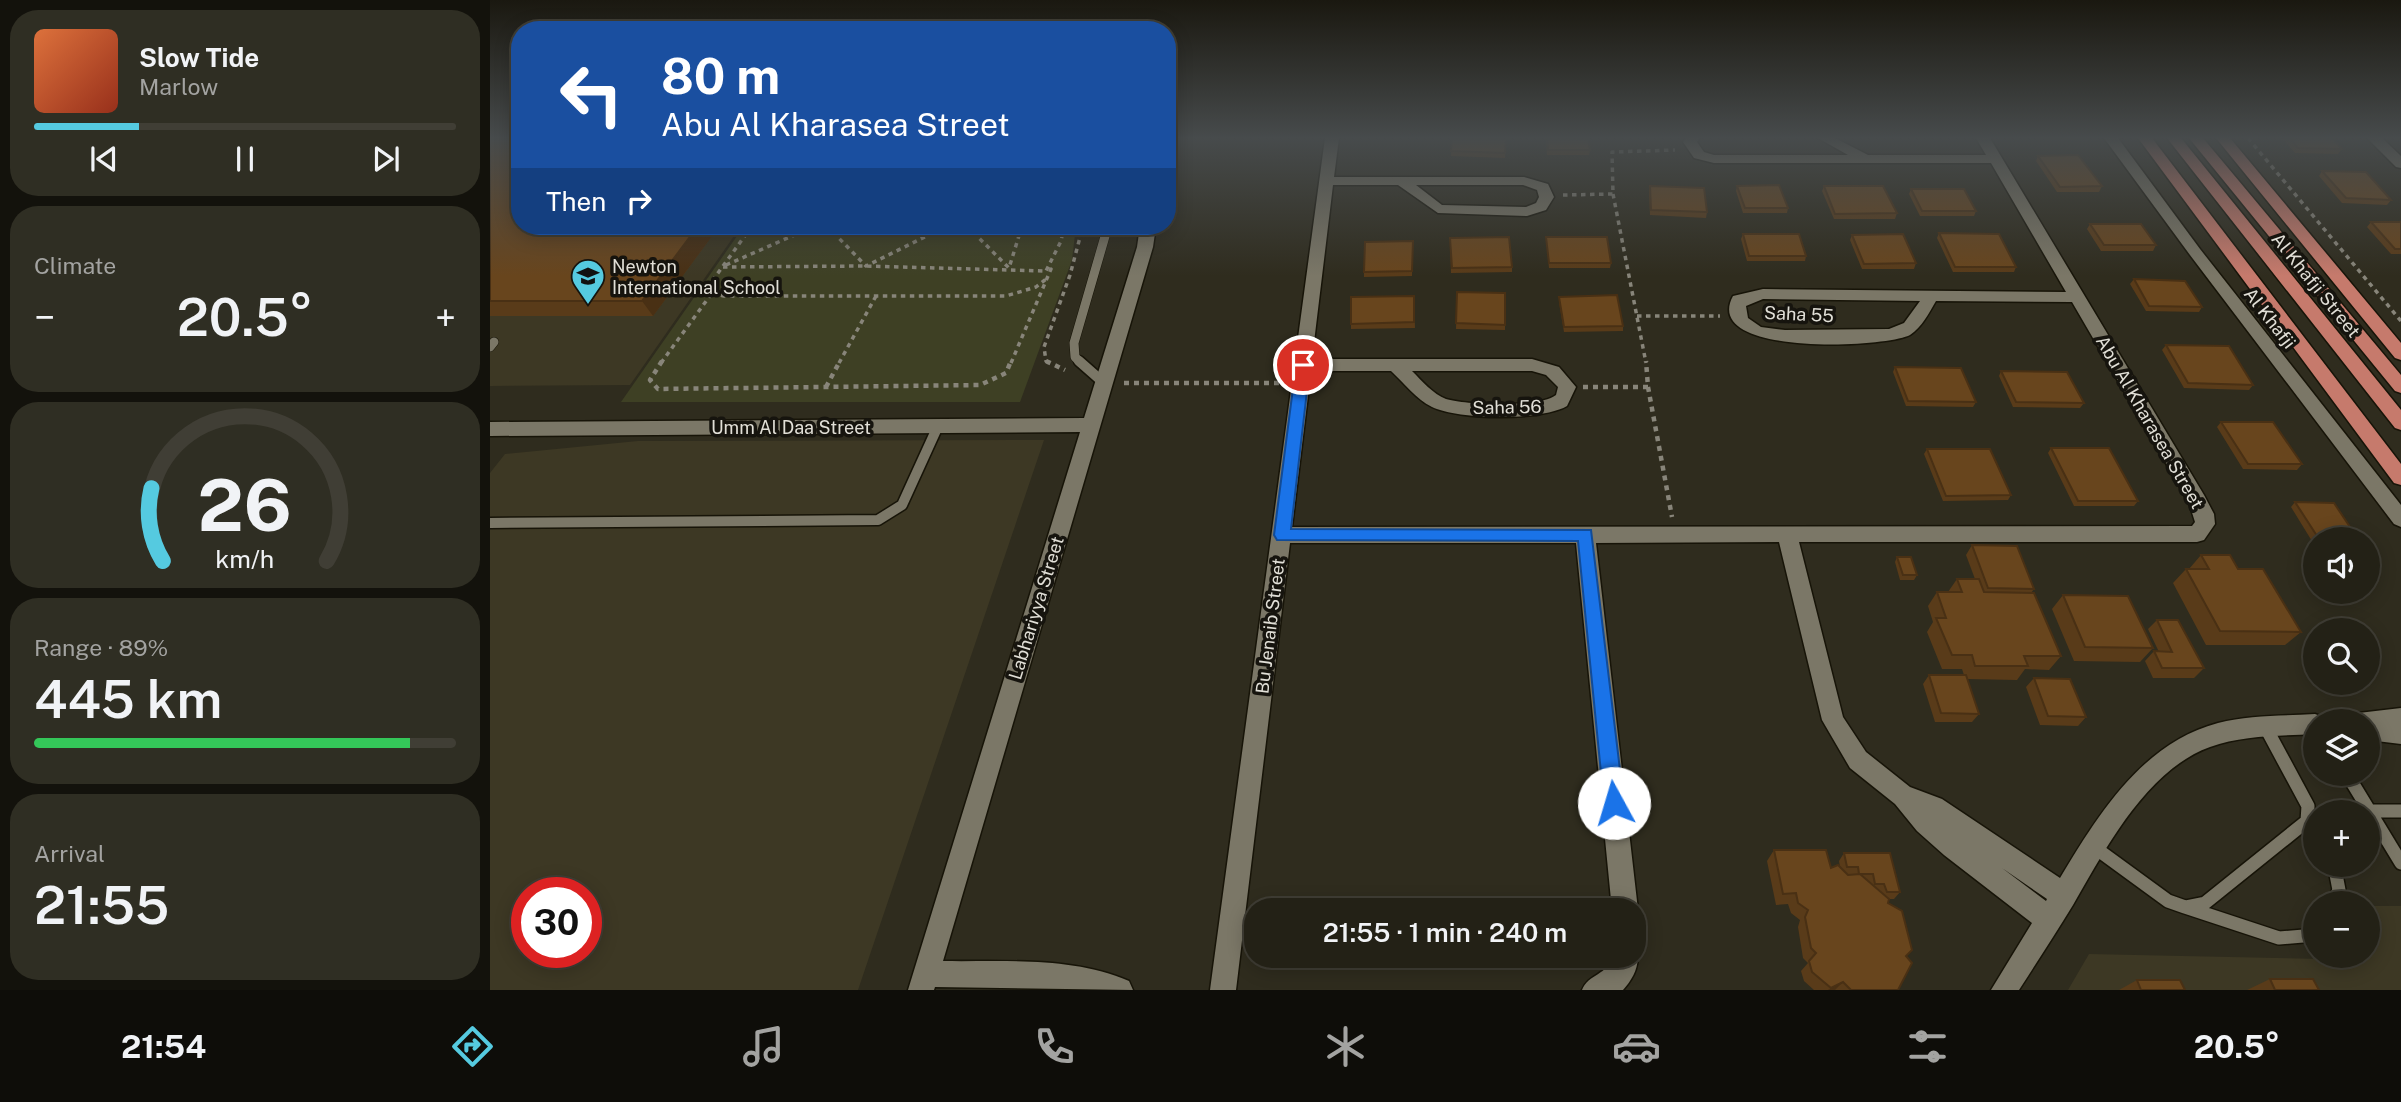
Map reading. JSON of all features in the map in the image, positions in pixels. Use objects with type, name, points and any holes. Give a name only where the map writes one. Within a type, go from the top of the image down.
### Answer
[{"type":"highway","points":[[2180,184],[2401,478]]},
{"type":"highway","name":"Al Khafji Street","points":[[2211,184],[2401,423]]},
{"type":"highway","name":"Al Khafji Street","points":[[2234,184],[2401,387]]},
{"type":"highway","points":[[2261,184],[2401,354]]},
{"type":"street","name":"Bu Jenaib Street","points":[[1223,990],[1327,184]]},
{"type":"street","points":[[1406,184],[1430,205],[1449,211],[1527,212],[1546,203],[1548,195],[1543,187],[1534,184]]},
{"type":"street","name":"Abu Al Kharasea Street","points":[[1282,535],[2197,534],[2205,524],[2204,514],[2011,184]]},
{"type":"street","name":"Al Khafji","points":[[2145,184],[2401,519]]},
{"type":"street","name":"Labhariyya Street","points":[[923,982],[1147,235]]},
{"type":"street","name":"Saha 55","points":[[1931,296],[1909,326],[1889,335],[1760,333],[1749,328],[1738,316],[1736,309],[1739,300],[1763,294],[2078,297]]},
{"type":"street","points":[[1302,374],[1395,365],[1532,365],[1549,368],[1561,376],[1567,387]]},
{"type":"street","name":"Saha 56","points":[[1395,365],[1440,403],[1456,407],[1541,408],[1556,405],[1564,399],[1567,387]]},
{"type":"street","name":"Umm Al Daa Street","points":[[490,429],[1091,425]]},
{"type":"street","points":[[1585,535],[1624,898]]},
{"type":"street","points":[[1787,536],[1833,720],[1842,739],[1858,760],[1903,796],[1935,830],[2049,920]]},
{"type":"street","points":[[2380,719],[2401,718]]},
{"type":"street","points":[[2004,990],[2094,847],[2141,784],[2165,761],[2191,743],[2220,734],[2303,725]]},
{"type":"street","points":[[2380,731],[2401,734]]},
{"type":"street","points":[[1903,796],[1934,807],[2064,896]]},
{"type":"street","points":[[1595,990],[1607,986],[1619,977],[1622,968]]},
{"type":"street","points":[[923,982],[1065,976],[1120,990]]},
{"type":"lane","points":[[1104,383],[1075,357],[1074,343],[1106,235]]},
{"type":"lane","points":[[490,523],[878,520],[902,505],[938,426]]},
{"type":"lane","points":[[2266,728],[2305,800]]},
{"type":"lane","points":[[2380,811],[2401,811]]},
{"type":"lane","points":[[2185,907],[2205,903],[2303,826]]},
{"type":"lane","points":[[2380,829],[2401,863]]},
{"type":"lane","points":[[2094,847],[2168,901],[2233,925],[2279,938],[2303,936]]},
{"type":"path","points":[[1613,184],[1675,535]]},
{"type":"path","points":[[2287,184],[2401,321]]},
{"type":"path","points":[[1548,195],[1613,194]]},
{"type":"path","points":[[722,267],[1051,269],[1006,373],[979,385],[654,387],[650,380],[652,375],[712,293],[710,284],[722,267],[745,235]]},
{"type":"path","points":[[722,267],[795,235]]},
{"type":"path","points":[[836,235],[866,266]]},
{"type":"path","points":[[866,266],[929,235]]},
{"type":"path","points":[[976,235],[1009,268]]},
{"type":"path","points":[[1009,268],[1019,235]]},
{"type":"path","points":[[1046,271],[1062,235]]},
{"type":"path","points":[[712,293],[724,296],[1006,296],[1021,293],[1047,279]]},
{"type":"path","points":[[826,387],[876,296]]},
{"type":"path","points":[[1637,316],[1738,316]]},
{"type":"path","points":[[1104,383],[1302,374]]},
{"type":"path","points":[[1567,387],[1648,387]]},
{"type":"shaded area","name":"Newton International School","points":[[490,184],[505,184],[511,200],[511,235],[735,235],[630,385],[490,386]]},
{"type":"shaded area","points":[[1044,440],[858,990],[490,990],[490,473],[505,454],[638,441]]},
{"type":"shaded area","points":[[2380,906],[2401,906],[2401,990],[2068,990],[2089,954],[2303,959],[2303,968],[2380,968]]},
{"type":"green space","points":[[738,235],[1075,235],[1072,260],[1020,402],[621,402]]},
{"type":"building","points":[[490,184],[511,184],[511,235],[691,235],[642,301],[490,301]]},
{"type":"building","points":[[2058,184],[2102,186],[2060,187]]},
{"type":"building","points":[[2334,184],[2377,184],[2391,200],[2346,198]]},
{"type":"building","points":[[1779,185],[1788,208],[1745,208],[1737,186]]},
{"type":"building","points":[[1650,186],[1704,188],[1707,212],[1651,210]]},
{"type":"building","points":[[1824,186],[1883,186],[1897,213],[1835,214]]},
{"type":"building","points":[[1911,189],[1964,189],[1976,211],[1922,211]]},
{"type":"building","points":[[2371,222],[2401,222],[2401,249],[2395,249]]},
{"type":"building","points":[[2090,224],[2141,224],[2156,245],[2104,245]]},
{"type":"building","points":[[1939,233],[1999,234],[2016,267],[1955,267]]},
{"type":"building","points":[[1743,234],[1799,234],[1806,256],[1749,256]]},
{"type":"building","points":[[1903,234],[1916,263],[1864,264],[1852,235]]},
{"type":"building","points":[[1509,237],[1512,267],[1452,268],[1450,238]]},
{"type":"building","points":[[1546,237],[1607,237],[1611,263],[1549,263]]},
{"type":"building","points":[[1413,241],[1412,271],[1364,272],[1365,242]]},
{"type":"building","points":[[2134,279],[2185,281],[2202,307],[2149,306]]},
{"type":"building","points":[[1457,292],[1505,293],[1505,325],[1456,323]]},
{"type":"building","points":[[1617,295],[1623,326],[1564,327],[1559,297]]},
{"type":"building","points":[[1414,296],[1414,322],[1351,324],[1351,297]]},
{"type":"building","points":[[2166,345],[2229,346],[2253,385],[2188,383]]},
{"type":"building","points":[[1895,367],[1961,368],[1976,402],[1908,401]]},
{"type":"building","points":[[2001,371],[2067,372],[2084,403],[2016,402]]},
{"type":"building","points":[[2221,422],[2273,422],[2302,464],[2248,464]]},
{"type":"building","points":[[2051,448],[2109,448],[2138,501],[2078,501]]},
{"type":"building","points":[[1927,449],[1990,449],[2011,495],[1946,496]]},
{"type":"building","points":[[2295,502],[2334,503],[2350,527],[2311,527]]},
{"type":"building","points":[[1972,545],[2017,546],[2034,589],[1988,588]]},
{"type":"building","points":[[2201,555],[2230,555],[2238,569],[2263,569],[2301,632],[2220,631],[2186,569],[2209,569]]},
{"type":"building","points":[[1897,557],[1911,557],[1917,575],[1903,575]]},
{"type":"building","points":[[1957,579],[1979,579],[1984,592],[2034,593],[2061,656],[2024,656],[2028,666],[1975,666],[1972,655],[1952,655],[1936,618],[1946,618],[1937,592],[1962,592]]},
{"type":"building","points":[[2063,595],[2128,596],[2153,648],[2085,647]]},
{"type":"building","points":[[2157,620],[2178,620],[2204,668],[2162,668],[2154,651],[2172,652]]},
{"type":"building","points":[[1929,675],[1966,675],[1979,714],[1941,713]]},
{"type":"building","points":[[2034,678],[2070,679],[2086,717],[2048,716]]},
{"type":"building","points":[[1774,850],[1826,850],[1831,868],[1838,865],[1848,875],[1860,874],[1889,899],[1888,903],[1902,911],[1912,950],[1906,956],[1912,963],[1898,990],[1851,990],[1843,982],[1831,988],[1812,972],[1809,961],[1816,953],[1811,948],[1805,917],[1808,910],[1798,903],[1796,893],[1783,894]]},
{"type":"building","points":[[1844,853],[1890,853],[1900,892],[1887,892],[1884,884],[1875,884],[1873,874],[1859,874],[1858,867],[1847,867]]},
{"type":"building","points":[[2270,979],[2313,979],[2319,990],[2275,990]]},
{"type":"building","points":[[2137,980],[2180,980],[2185,990],[2141,990]]},
{"type":"place","name":"Newton International School","points":[[588,306]]},
{"type":"route","points":[[1303,365],[1282,535],[1585,535],[1614,803]]}]
